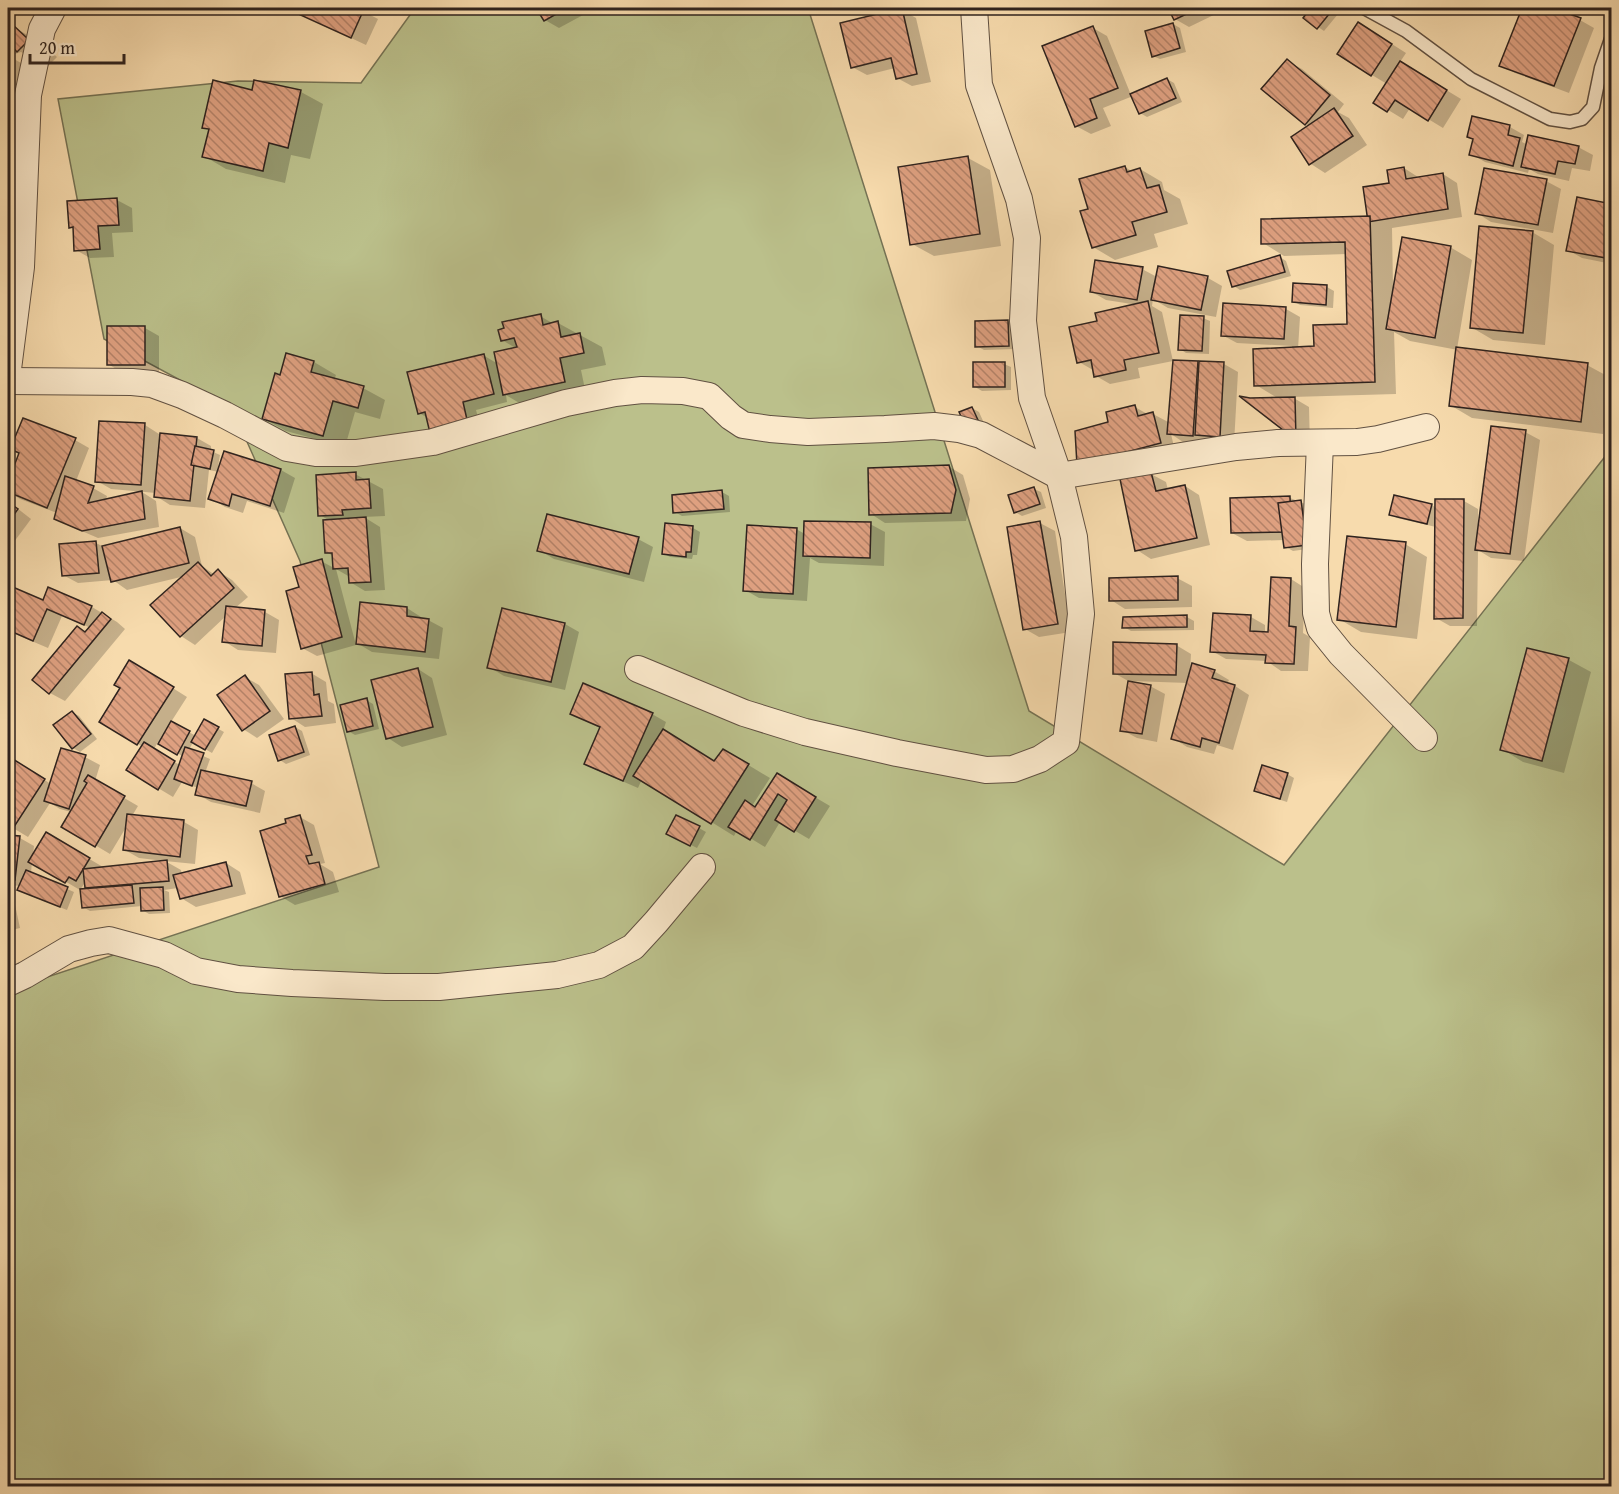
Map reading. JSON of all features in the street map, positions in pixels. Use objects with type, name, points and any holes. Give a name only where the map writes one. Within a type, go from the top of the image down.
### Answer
[{"type":"street","points":[[8,369],[21,267],[28,95],[42,29],[53,8]]},
{"type":"street","points":[[638,669],[744,713],[805,732],[886,751],[986,770],[1013,769],[1040,759],[1066,742],[1081,614],[1074,537],[1059,476],[1032,398],[1023,321],[1027,238],[1018,199],[979,85],[974,8]]},
{"type":"street","points":[[8,381],[152,384],[182,394],[287,448],[316,453],[356,453],[433,442],[566,403],[642,390],[683,391],[709,396],[737,421],[743,425],[755,427],[808,432],[934,426],[959,429],[981,435],[1059,476],[1236,447],[1378,439],[1426,427]]},
{"type":"street","points":[[1320,443],[1315,564],[1316,613],[1320,628],[1341,654],[1424,738]]},
{"type":"street","points":[[8,983],[69,949],[109,940],[164,955],[196,971],[238,979],[386,987],[439,987],[557,975],[598,965],[633,947],[702,867]]},
{"type":"lane","points":[[1364,8],[1406,31],[1470,79],[1550,119],[1570,122],[1582,119],[1593,107],[1601,68],[1611,36]]},
{"type":"green space","points":[[415,8],[808,8],[1029,711],[1284,865],[1611,449],[1611,1486],[8,1486],[8,990],[379,867],[300,561],[232,408],[104,339],[58,99],[238,81],[361,83]]},
{"type":"building","points":[[299,8],[364,9],[351,38],[296,13]]},
{"type":"building","points":[[536,8],[567,8],[544,21]]},
{"type":"building","points":[[902,8],[917,74],[896,79],[891,58],[851,68],[840,23]]},
{"type":"building","points":[[1168,8],[1199,8],[1174,20]]},
{"type":"building","points":[[1311,8],[1334,8],[1317,29],[1303,18]]},
{"type":"building","points":[[1522,8],[1553,8],[1581,18],[1554,86],[1499,66]]},
{"type":"building","points":[[1358,22],[1392,44],[1371,76],[1337,54]]},
{"type":"building","points":[[1173,23],[1180,48],[1152,57],[1145,31]]},
{"type":"building","points":[[12,24],[29,40],[17,52],[8,42],[8,29]]},
{"type":"building","points":[[1093,26],[1118,88],[1090,99],[1097,118],[1075,127],[1042,46]]},
{"type":"building","points":[[1287,59],[1330,95],[1305,125],[1261,89]]},
{"type":"building","points":[[1400,61],[1447,90],[1428,121],[1395,100],[1387,112],[1373,103]]},
{"type":"building","points":[[1167,78],[1176,98],[1139,114],[1130,94]]},
{"type":"building","points":[[213,80],[252,90],[254,80],[301,90],[288,148],[269,143],[263,171],[202,157],[209,129],[202,128]]},
{"type":"building","points":[[1612,82],[1612,122],[1606,121]]},
{"type":"building","points":[[1334,108],[1353,136],[1309,165],[1291,137]]},
{"type":"building","points":[[1472,116],[1510,125],[1508,135],[1520,138],[1513,166],[1469,155],[1473,139],[1467,137]]},
{"type":"building","points":[[1528,135],[1579,146],[1575,164],[1558,161],[1555,174],[1521,167]]},
{"type":"building","points":[[968,156],[980,234],[910,245],[898,167]]},
{"type":"building","points":[[1125,166],[1127,172],[1140,168],[1147,188],[1159,185],[1167,212],[1132,222],[1136,235],[1092,248],[1080,211],[1088,209],[1079,179]]},
{"type":"building","points":[[1404,167],[1406,179],[1443,173],[1448,209],[1368,222],[1363,187],[1389,183],[1387,170]]},
{"type":"building","points":[[1484,168],[1547,179],[1538,225],[1475,214]]},
{"type":"building","points":[[1577,197],[1612,204],[1612,259],[1566,251]]},
{"type":"building","points":[[117,198],[119,225],[98,226],[100,249],[74,251],[73,227],[69,228],[67,201]]},
{"type":"building","points":[[1370,216],[1375,382],[1254,386],[1253,349],[1314,346],[1313,325],[1347,324],[1345,242],[1261,244],[1261,219]]},
{"type":"building","points":[[1479,226],[1533,231],[1523,333],[1470,328]]},
{"type":"building","points":[[1402,237],[1451,246],[1435,338],[1386,329]]},
{"type":"building","points":[[1280,255],[1285,272],[1232,287],[1227,271]]},
{"type":"building","points":[[1095,260],[1143,267],[1137,300],[1090,292]]},
{"type":"building","points":[[1158,266],[1208,276],[1201,310],[1151,300]]},
{"type":"building","points":[[1293,283],[1327,285],[1326,305],[1292,302]]},
{"type":"building","points":[[1148,301],[1159,353],[1124,360],[1126,370],[1094,377],[1091,360],[1077,363],[1069,327],[1097,321],[1095,313]]},
{"type":"building","points":[[1223,303],[1286,307],[1284,339],[1221,336]]},
{"type":"building","points":[[541,314],[543,325],[558,321],[561,337],[580,333],[584,353],[560,358],[565,382],[503,395],[494,352],[517,347],[514,338],[501,341],[498,330],[504,328],[502,322]]},
{"type":"building","points":[[1180,315],[1204,316],[1202,351],[1178,350]]},
{"type":"building","points":[[1008,320],[1009,346],[975,347],[975,321]]},
{"type":"building","points":[[107,326],[145,326],[145,365],[107,365]]},
{"type":"building","points":[[1456,347],[1588,363],[1581,422],[1449,406]]},
{"type":"building","points":[[286,353],[314,361],[311,372],[364,386],[358,408],[333,401],[323,436],[262,419],[275,373],[280,375]]},
{"type":"building","points":[[484,354],[494,394],[463,402],[468,424],[430,433],[425,412],[418,414],[407,372]]},
{"type":"building","points":[[1173,360],[1198,361],[1193,436],[1167,434]]},
{"type":"building","points":[[1199,361],[1224,362],[1220,437],[1195,435]]},
{"type":"building","points":[[973,362],[1005,362],[1005,387],[973,387]]},
{"type":"building","points":[[1239,396],[1250,398],[1295,397],[1296,440]]},
{"type":"building","points":[[1135,405],[1138,416],[1153,412],[1161,443],[1077,465],[1075,431],[1108,422],[1106,412]]},
{"type":"building","points":[[972,407],[978,420],[965,425],[959,412]]},
{"type":"building","points":[[23,418],[76,438],[47,508],[8,492],[8,482],[19,453],[10,449]]},
{"type":"building","points":[[99,421],[145,423],[141,485],[95,482]]},
{"type":"building","points":[[1491,426],[1526,430],[1510,554],[1475,550]]},
{"type":"building","points":[[160,433],[197,437],[190,501],[154,497]]},
{"type":"building","points":[[195,446],[214,450],[210,469],[191,465]]},
{"type":"building","points":[[224,451],[281,469],[270,506],[232,494],[229,506],[208,499]]},
{"type":"building","points":[[949,465],[956,490],[951,513],[869,515],[868,468]]},
{"type":"building","points":[[356,472],[356,480],[369,479],[371,508],[342,510],[343,515],[318,516],[316,475]]},
{"type":"building","points":[[1151,472],[1156,491],[1185,485],[1197,538],[1135,551],[1120,479]]},
{"type":"building","points":[[65,476],[94,486],[88,503],[142,491],[145,519],[82,531],[54,519]]},
{"type":"building","points":[[1034,487],[1040,504],[1014,513],[1008,495]]},
{"type":"building","points":[[722,490],[724,509],[673,513],[672,495]]},
{"type":"building","points":[[1394,495],[1432,504],[1427,524],[1389,515]]},
{"type":"building","points":[[1290,496],[1291,532],[1231,533],[1230,498]]},
{"type":"building","points":[[1435,499],[1464,499],[1463,618],[1434,619]]},
{"type":"building","points":[[1301,500],[1307,545],[1284,548],[1278,503]]},
{"type":"building","points":[[8,502],[18,509],[8,523]]},
{"type":"building","points":[[547,514],[639,537],[629,574],[537,551]]},
{"type":"building","points":[[366,517],[371,582],[349,583],[348,568],[333,569],[332,553],[325,553],[323,520]]},
{"type":"building","points":[[804,521],[871,522],[870,558],[803,556]]},
{"type":"building","points":[[1040,521],[1058,624],[1023,630],[1007,527]]},
{"type":"building","points":[[665,523],[693,526],[691,552],[686,552],[686,557],[662,554]]},
{"type":"building","points":[[747,525],[797,528],[793,594],[743,591]]},
{"type":"building","points":[[180,527],[189,563],[111,582],[102,546]]},
{"type":"building","points":[[1347,536],[1406,542],[1396,627],[1337,620]]},
{"type":"building","points":[[96,541],[99,573],[62,576],[59,544]]},
{"type":"building","points":[[322,559],[342,637],[301,649],[286,591],[299,587],[293,567]]},
{"type":"building","points":[[198,562],[211,576],[218,569],[234,588],[180,637],[150,605]]},
{"type":"building","points":[[1178,576],[1178,600],[1109,601],[1109,578]]},
{"type":"building","points":[[1271,577],[1291,578],[1289,626],[1296,627],[1294,664],[1265,663],[1266,655],[1210,652],[1213,613],[1251,615],[1250,631],[1268,632]]},
{"type":"building","points":[[8,585],[43,600],[48,587],[92,606],[84,625],[47,609],[33,641],[8,630]]},
{"type":"building","points":[[360,602],[407,607],[407,616],[429,619],[425,652],[356,644]]},
{"type":"building","points":[[226,606],[265,610],[262,646],[222,642]]},
{"type":"building","points":[[502,608],[565,623],[551,682],[487,668]]},
{"type":"building","points":[[102,612],[111,619],[49,694],[32,680],[77,626],[85,632]]},
{"type":"building","points":[[1187,615],[1187,627],[1122,628],[1123,617]]},
{"type":"building","points":[[1113,642],[1177,644],[1176,675],[1113,674]]},
{"type":"building","points":[[1527,648],[1569,658],[1542,761],[1500,750]]},
{"type":"building","points":[[129,660],[174,687],[137,745],[99,722],[120,688],[114,685]]},
{"type":"building","points":[[1192,663],[1215,670],[1212,678],[1235,685],[1219,743],[1202,738],[1200,747],[1171,739]]},
{"type":"building","points":[[418,668],[433,727],[386,739],[371,680]]},
{"type":"building","points":[[312,672],[314,695],[319,694],[322,716],[289,719],[285,674]]},
{"type":"building","points":[[245,675],[270,711],[242,731],[217,695]]},
{"type":"building","points":[[1128,681],[1151,685],[1142,734],[1120,731]]},
{"type":"building","points":[[583,683],[653,713],[623,781],[584,764],[600,727],[570,714]]},
{"type":"building","points":[[367,698],[373,726],[347,732],[340,705]]},
{"type":"building","points":[[72,711],[91,734],[72,749],[53,725]]},
{"type":"building","points":[[204,719],[219,727],[205,750],[191,742]]},
{"type":"building","points":[[171,721],[190,731],[177,755],[158,744]]},
{"type":"building","points":[[295,726],[304,752],[278,761],[269,735]]},
{"type":"building","points":[[663,729],[714,761],[723,749],[749,764],[711,824],[633,776]]},
{"type":"building","points":[[144,742],[175,761],[158,790],[126,770]]},
{"type":"building","points":[[185,747],[204,753],[192,786],[174,779]]},
{"type":"building","points":[[61,748],[86,755],[69,809],[44,801]]},
{"type":"building","points":[[8,756],[45,779],[12,830],[8,827]]},
{"type":"building","points":[[1262,765],[1288,773],[1280,799],[1254,791]]},
{"type":"building","points":[[201,770],[252,781],[246,806],[195,795]]},
{"type":"building","points":[[777,773],[816,797],[794,832],[775,820],[787,800],[778,794],[750,840],[728,827],[745,800],[755,807]]},
{"type":"building","points":[[88,775],[125,796],[95,847],[61,827],[87,783],[84,781]]},
{"type":"building","points":[[127,814],[184,820],[180,857],[123,850]]},
{"type":"building","points":[[300,815],[312,855],[306,856],[309,864],[319,862],[325,884],[279,897],[260,831],[286,823],[285,819]]},
{"type":"building","points":[[676,815],[700,826],[690,846],[666,834]]},
{"type":"building","points":[[46,832],[90,858],[76,881],[69,877],[65,883],[28,862]]},
{"type":"building","points":[[8,835],[20,836],[15,880],[8,879]]},
{"type":"building","points":[[167,860],[169,881],[85,888],[83,869]]},
{"type":"building","points":[[226,862],[232,886],[180,899],[173,875]]},
{"type":"building","points":[[26,870],[68,887],[60,907],[17,890]]},
{"type":"building","points":[[132,885],[134,903],[82,908],[80,889]]},
{"type":"building","points":[[163,887],[164,910],[141,911],[140,888]]},
{"type":"building","points":[[8,897],[14,925],[8,926]]}]
